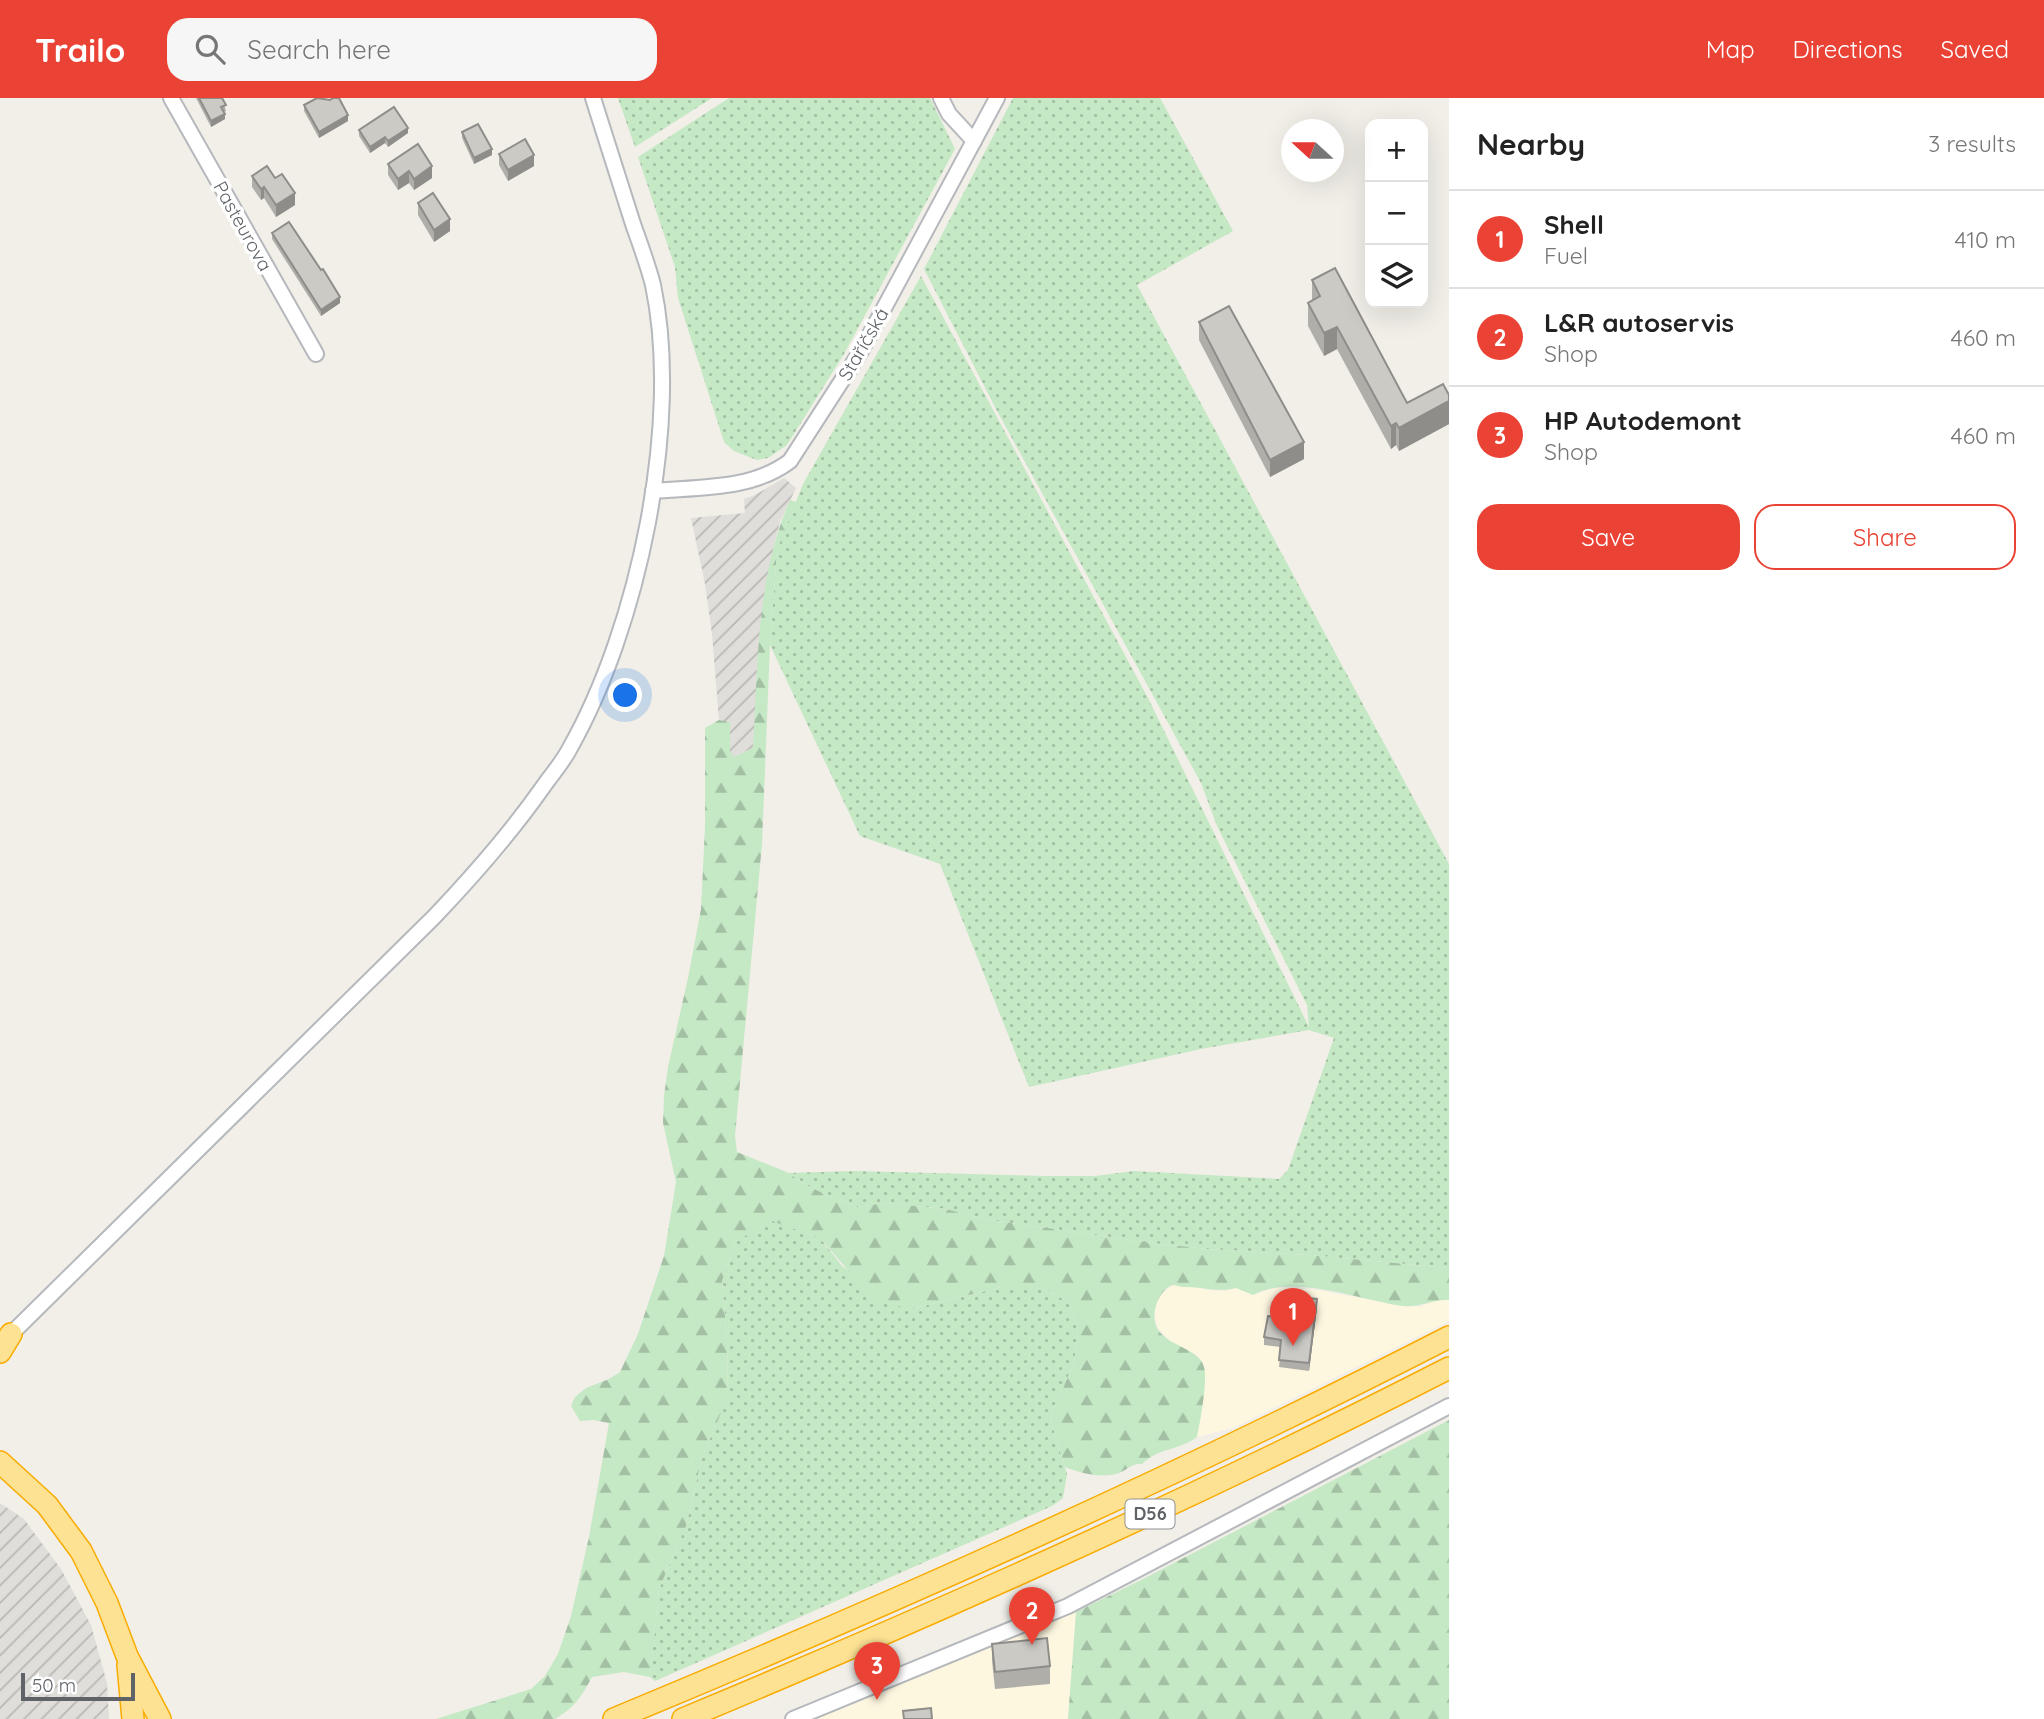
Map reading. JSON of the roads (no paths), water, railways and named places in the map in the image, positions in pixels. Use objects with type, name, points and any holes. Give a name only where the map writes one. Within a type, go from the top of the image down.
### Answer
[{"type":"highway","name":"D56","points":[[614,1719],[837,1626],[1079,1517],[1331,1397],[1449,1337]]},
{"type":"highway","name":"D56","points":[[683,1719],[847,1651],[1129,1524],[1449,1368]]},
{"type":"highway","points":[[1,1463],[47,1505],[76,1543],[107,1602],[127,1656],[160,1719]]},
{"type":"highway","points":[[127,1656],[133,1719]]},
{"type":"street","name":"Pasteurova","points":[[171,98],[316,354]]},
{"type":"street","points":[[4,1344],[434,917],[521,818],[570,750],[620,636],[639,565],[653,491],[661,372],[653,285],[593,98]]},
{"type":"street","points":[[941,98],[949,114],[974,142]]},
{"type":"street","name":"Staříčská","points":[[653,491],[754,480],[775,472],[790,461],[862,351],[997,98]]},
{"type":"street","points":[[793,1719],[1068,1606],[1449,1406]]},
{"type":"place","name":"Shell","points":[[1293,1346]]},
{"type":"place","name":"L&R autoservis","points":[[1032,1645]]},
{"type":"place","name":"HP Autodemont","points":[[877,1700]]}]
